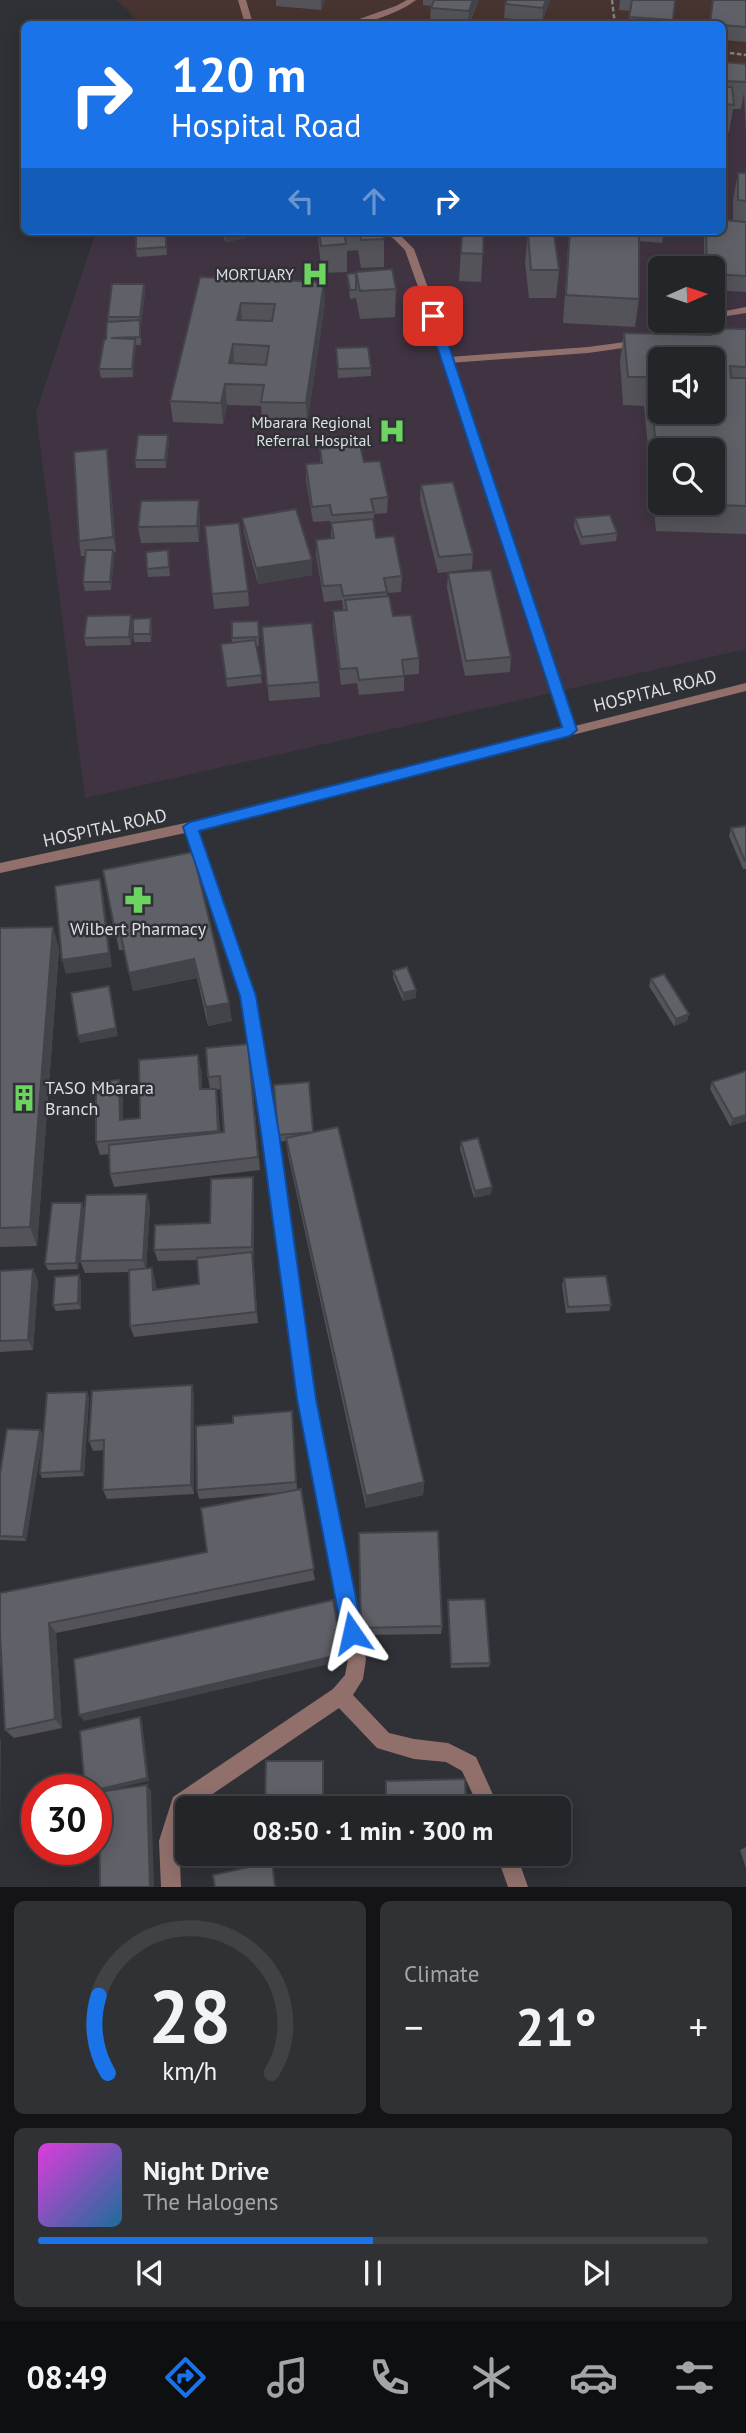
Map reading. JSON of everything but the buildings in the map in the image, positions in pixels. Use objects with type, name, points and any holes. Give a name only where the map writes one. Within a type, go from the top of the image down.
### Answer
[{"type":"street","points":[[242,0],[248,21]]},
{"type":"street","points":[[358,21],[399,8],[412,0]]},
{"type":"street","points":[[393,235],[409,249],[449,360],[570,730]]},
{"type":"street","points":[[665,340],[703,335],[724,314],[746,310]]},
{"type":"street","points":[[449,360],[589,350],[652,341]]},
{"type":"street","name":"HOSPITAL ROAD","points":[[0,868],[190,827],[746,687]]},
{"type":"street","points":[[171,1887],[169,1841],[180,1804],[340,1696],[354,1679],[357,1659],[307,1399],[248,996],[190,827]]},
{"type":"street","points":[[340,1696],[384,1741],[414,1749],[448,1753],[469,1764],[484,1796]]},
{"type":"street","points":[[511,1866],[518,1887]]},
{"type":"path","points":[[612,0],[617,21]]},
{"type":"path","points":[[726,52],[746,55]]},
{"type":"shaded area","points":[[116,0],[746,0],[746,72],[726,70],[726,21],[134,21],[130,12]]},
{"type":"shaded area","name":"Mbarara Regional Referral Hospital","points":[[726,70],[746,72],[746,649],[85,798],[36,413],[95,235],[726,235]]},
{"type":"place","name":"MORTUARY","points":[[315,274]]},
{"type":"place","name":"Mbarara Regional Referral Hospital","points":[[392,431]]},
{"type":"place","name":"Wilbert Pharmacy","points":[[138,900]]},
{"type":"place","name":"TASO Mbarara Branch","points":[[24,1098]]},
{"type":"route","points":[[352,1633],[307,1399],[248,996],[190,827],[570,730],[433,316]]}]
